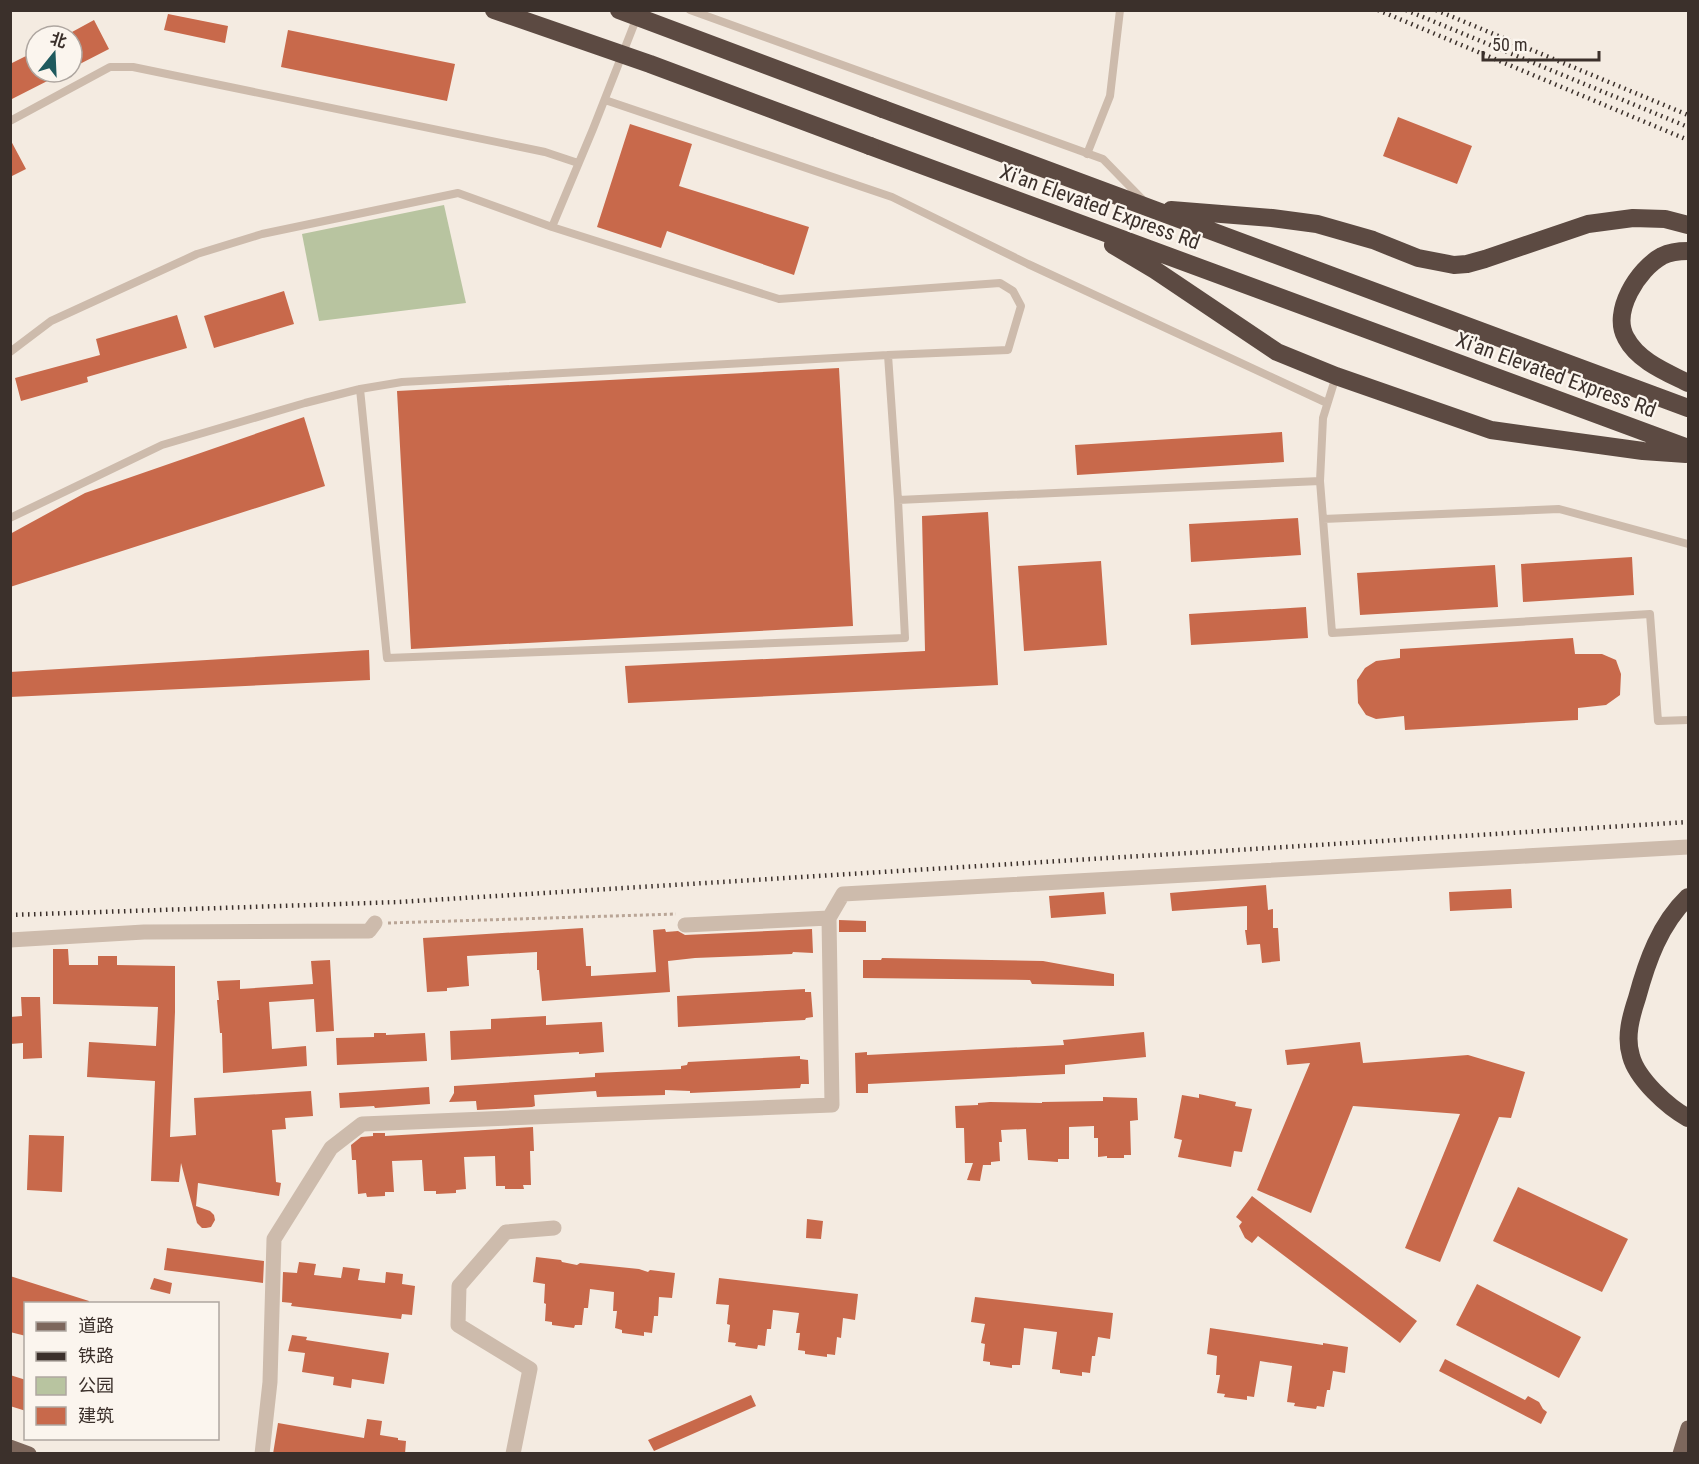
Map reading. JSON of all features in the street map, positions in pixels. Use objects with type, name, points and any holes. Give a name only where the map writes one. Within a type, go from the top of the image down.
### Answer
[{"type":"highway","name":"Xi'an Elevated Express Rd","points":[[494,10],[650,63],[1689,448]]},
{"type":"highway","name":"Xi'an Elevated Express Rd","points":[[619,10],[1689,408]]},
{"type":"highway","points":[[1150,208],[1317,224],[1373,240],[1418,258],[1454,265],[1485,259],[1588,224],[1633,218],[1665,219],[1689,225]]},
{"type":"highway","points":[[1072,221],[1155,270],[1277,351],[1336,375],[1491,430],[1643,451],[1689,454]]},
{"type":"highway","points":[[1689,251],[1669,253],[1645,269],[1628,292],[1622,316],[1625,337],[1640,355],[1689,383]]},
{"type":"highway","points":[[1689,897],[1666,924],[1652,950],[1635,1005],[1628,1042],[1637,1071],[1659,1097],[1674,1110],[1689,1118]]},
{"type":"main road","points":[[1680,1454],[1689,1428]]},
{"type":"main road","points":[[10,1447],[28,1454]]},
{"type":"street","points":[[262,1454],[270,1382],[274,1239],[330,1148],[362,1124],[832,1105],[830,918],[843,894],[1689,847]]},
{"type":"street","points":[[685,924],[830,918]]},
{"type":"street","points":[[10,940],[144,932],[369,931],[375,923]]},
{"type":"street","points":[[513,1454],[530,1369],[458,1325],[459,1286],[506,1232],[554,1228]]},
{"type":"lane","points":[[552,227],[639,10]]},
{"type":"lane","points":[[690,10],[1102,159],[1150,208]]},
{"type":"lane","points":[[1087,154],[1110,96],[1120,10]]},
{"type":"lane","points":[[10,121],[110,67],[133,67],[545,152],[578,163]]},
{"type":"lane","points":[[604,100],[892,197],[1028,264],[1327,404]]},
{"type":"lane","points":[[10,352],[51,321],[197,254],[262,234],[458,194],[552,227],[779,298],[1000,284],[1013,291],[1021,306],[1008,350],[402,382],[360,389],[162,445],[10,518]]},
{"type":"lane","points":[[360,389],[387,658],[905,638],[888,355]]},
{"type":"lane","points":[[1336,375],[1323,418],[1320,482],[1332,633],[1650,614],[1658,721],[1689,720]]},
{"type":"lane","points":[[898,500],[1320,482]]},
{"type":"lane","points":[[1323,519],[1559,509],[1689,544]]},
{"type":"path","points":[[375,923],[681,914],[685,924]]},
{"type":"green space","points":[[444,205],[466,303],[319,321],[302,234]]},
{"type":"building","points":[[168,14],[228,26],[225,43],[164,30]]},
{"type":"building","points":[[94,20],[109,49],[84,62],[84,25]]},
{"type":"building","points":[[288,30],[455,64],[447,101],[281,67]]},
{"type":"building","points":[[24,57],[24,84],[41,84],[10,100],[10,64]]},
{"type":"building","points":[[1398,117],[1472,146],[1457,184],[1383,156]]},
{"type":"building","points":[[630,124],[692,144],[679,186],[809,227],[794,275],[667,231],[661,248],[597,227]]},
{"type":"building","points":[[10,139],[26,169],[10,177]]},
{"type":"building","points":[[284,291],[294,324],[214,348],[204,316]]},
{"type":"building","points":[[177,315],[187,348],[87,377],[88,382],[21,401],[15,378],[100,355],[96,339]]},
{"type":"building","points":[[839,368],[853,626],[411,649],[397,391]]},
{"type":"building","points":[[304,417],[325,486],[10,587],[10,534],[85,493]]},
{"type":"building","points":[[1282,432],[1284,462],[1077,475],[1075,445]]},
{"type":"building","points":[[988,512],[998,685],[628,703],[625,666],[925,651],[922,516]]},
{"type":"building","points":[[1298,518],[1301,555],[1191,562],[1189,524]]},
{"type":"building","points":[[1632,557],[1634,595],[1523,602],[1521,564]]},
{"type":"building","points":[[1101,561],[1107,645],[1024,651],[1018,566]]},
{"type":"building","points":[[1495,565],[1498,607],[1360,615],[1357,573]]},
{"type":"building","points":[[1306,607],[1308,638],[1191,645],[1189,614]]},
{"type":"building","points":[[1573,638],[1575,654],[1602,654],[1616,660],[1621,674],[1620,695],[1606,705],[1578,708],[1578,720],[1405,730],[1404,716],[1376,719],[1366,715],[1358,703],[1357,680],[1365,668],[1376,661],[1400,658],[1400,649]]},
{"type":"building","points":[[369,650],[370,680],[10,697],[10,672]]},
{"type":"building","points":[[1266,885],[1268,910],[1273,909],[1273,928],[1278,928],[1280,961],[1262,963],[1260,944],[1247,945],[1245,930],[1247,930],[1247,906],[1172,911],[1170,893]]},
{"type":"building","points":[[1511,889],[1512,908],[1450,911],[1449,892]]},
{"type":"building","points":[[1104,892],[1106,914],[1051,918],[1049,896]]},
{"type":"building","points":[[839,920],[866,921],[866,932],[839,932]]},
{"type":"building","points":[[583,928],[586,966],[591,966],[591,976],[656,972],[653,930],[678,931],[685,935],[812,929],[813,953],[793,952],[792,954],[668,961],[670,992],[542,1001],[539,970],[537,970],[537,952],[467,956],[469,986],[447,988],[447,991],[427,992],[423,938]]},
{"type":"building","points":[[53,949],[68,949],[69,965],[98,965],[98,956],[117,956],[117,965],[175,966],[170,1137],[196,1135],[194,1098],[311,1091],[313,1116],[285,1118],[286,1129],[272,1130],[276,1182],[281,1183],[279,1196],[198,1183],[196,1206],[210,1211],[215,1220],[211,1227],[202,1228],[197,1223],[181,1163],[179,1182],[151,1181],[155,1081],[87,1077],[89,1042],[156,1046],[158,1007],[53,1004]]},
{"type":"building","points":[[882,958],[1043,961],[1114,974],[1114,986],[1032,984],[1030,980],[863,978],[863,960],[881,960]]},
{"type":"building","points":[[330,960],[334,1031],[316,1032],[314,999],[269,1002],[272,1049],[306,1046],[307,1066],[223,1073],[217,981],[240,980],[240,989],[313,984],[311,961]]},
{"type":"building","points":[[805,989],[805,992],[811,992],[813,1017],[805,1020],[678,1027],[677,996]]},
{"type":"building","points":[[21,997],[40,997],[42,1058],[23,1059],[23,1043],[10,1044],[10,1017],[22,1016]]},
{"type":"building","points":[[546,1016],[546,1025],[602,1022],[604,1052],[451,1060],[450,1031],[491,1029],[491,1019]]},
{"type":"building","points":[[1144,1032],[1146,1057],[1065,1065],[1065,1074],[868,1084],[868,1093],[856,1093],[855,1053],[867,1052],[867,1055],[1064,1045],[1063,1040]]},
{"type":"building","points":[[374,1033],[386,1033],[386,1035],[425,1033],[427,1061],[337,1065],[336,1038],[374,1037]]},
{"type":"building","points":[[1360,1042],[1363,1063],[1468,1055],[1525,1072],[1511,1118],[1499,1117],[1440,1262],[1405,1248],[1460,1114],[1353,1106],[1311,1213],[1257,1190],[1310,1063],[1287,1065],[1285,1050]]},
{"type":"building","points":[[800,1056],[800,1059],[808,1060],[809,1084],[801,1084],[800,1088],[690,1093],[690,1091],[665,1090],[665,1095],[597,1097],[596,1091],[534,1095],[535,1106],[532,1107],[477,1110],[476,1101],[449,1102],[454,1093],[454,1086],[595,1077],[595,1073],[681,1069],[681,1066],[687,1065],[688,1062]]},
{"type":"building","points":[[429,1087],[430,1104],[340,1108],[339,1093]]},
{"type":"building","points":[[1199,1094],[1236,1102],[1235,1106],[1252,1109],[1242,1152],[1234,1151],[1231,1167],[1178,1157],[1182,1140],[1174,1138],[1182,1095],[1199,1098]]},
{"type":"building","points":[[1103,1097],[1137,1098],[1138,1120],[1130,1121],[1131,1155],[1124,1155],[1124,1158],[1098,1157],[1098,1138],[1094,1138],[1094,1126],[1069,1127],[1069,1159],[1058,1159],[1058,1162],[1028,1160],[1026,1129],[1001,1130],[1000,1161],[991,1162],[991,1165],[983,1165],[980,1181],[967,1180],[973,1163],[965,1163],[964,1128],[956,1128],[955,1106],[990,1102],[1103,1101]]},
{"type":"building","points":[[533,1127],[534,1151],[530,1151],[531,1185],[523,1185],[524,1189],[505,1189],[505,1186],[496,1186],[495,1156],[464,1157],[466,1189],[456,1190],[456,1193],[436,1194],[436,1191],[424,1191],[422,1160],[392,1161],[394,1192],[385,1192],[385,1196],[367,1197],[366,1193],[358,1194],[356,1160],[352,1160],[351,1145],[361,1137],[373,1136],[373,1133],[385,1133],[385,1136]]},
{"type":"building","points":[[29,1135],[64,1136],[62,1192],[27,1190]]},
{"type":"building","points":[[1518,1187],[1628,1239],[1602,1292],[1493,1241]]},
{"type":"building","points":[[1252,1196],[1417,1321],[1400,1343],[1258,1236],[1252,1243],[1245,1238],[1239,1226],[1242,1222],[1236,1217]]},
{"type":"building","points":[[807,1219],[823,1221],[821,1239],[806,1238]]},
{"type":"building","points":[[167,1248],[264,1261],[263,1283],[164,1270]]},
{"type":"building","points":[[536,1257],[561,1260],[577,1265],[580,1263],[648,1272],[650,1270],[675,1273],[672,1298],[659,1297],[658,1316],[654,1316],[652,1333],[644,1332],[644,1336],[622,1333],[622,1330],[615,1328],[617,1311],[613,1311],[614,1292],[590,1289],[588,1308],[584,1308],[582,1325],[575,1325],[574,1328],[552,1325],[552,1322],[545,1321],[545,1284],[533,1282]]},
{"type":"building","points":[[299,1262],[316,1264],[314,1275],[341,1278],[343,1267],[360,1269],[358,1280],[385,1283],[386,1272],[403,1274],[402,1284],[415,1286],[412,1315],[402,1314],[401,1319],[291,1306],[292,1303],[282,1302],[283,1272],[297,1273]]},
{"type":"building","points":[[10,1276],[89,1301],[24,1302],[24,1336],[10,1332]]},
{"type":"building","points":[[154,1278],[172,1283],[170,1294],[150,1289]]},
{"type":"building","points":[[719,1278],[858,1294],[855,1320],[843,1318],[841,1338],[837,1337],[835,1355],[827,1354],[827,1357],[805,1354],[805,1351],[798,1350],[800,1333],[796,1333],[799,1313],[773,1310],[771,1329],[767,1329],[765,1346],[758,1345],[757,1349],[735,1346],[736,1343],[728,1342],[729,1305],[716,1304]]},
{"type":"building","points":[[1477,1284],[1581,1337],[1559,1378],[1456,1325]]},
{"type":"building","points":[[975,1297],[1113,1313],[1110,1339],[1098,1337],[1090,1373],[1082,1372],[1082,1376],[1060,1373],[1060,1370],[1052,1369],[1057,1332],[1024,1328],[1020,1365],[1012,1365],[1012,1368],[990,1365],[990,1362],[983,1361],[985,1344],[981,1343],[985,1324],[971,1322]]},
{"type":"building","points":[[1210,1328],[1348,1347],[1345,1373],[1333,1371],[1324,1407],[1317,1406],[1316,1409],[1294,1406],[1295,1403],[1287,1402],[1292,1366],[1260,1361],[1254,1397],[1247,1396],[1247,1400],[1224,1397],[1225,1394],[1217,1393],[1220,1375],[1216,1375],[1217,1356],[1207,1354]]},
{"type":"building","points":[[292,1335],[307,1337],[306,1340],[389,1353],[384,1384],[352,1379],[351,1388],[333,1385],[334,1377],[302,1372],[305,1353],[288,1351]]},
{"type":"building","points":[[1445,1359],[1525,1400],[1528,1396],[1539,1402],[1547,1412],[1541,1424],[1439,1371]]},
{"type":"building","points":[[10,1375],[24,1379],[24,1410],[10,1406]]},
{"type":"building","points":[[751,1395],[756,1406],[654,1451],[648,1440]]},
{"type":"building","points":[[367,1419],[382,1421],[380,1435],[406,1441],[405,1454],[273,1454],[278,1423],[364,1438]]},
{"type":"railway","points":[[1378,10],[1688,140]]},
{"type":"railway","points":[[1406,10],[1688,127]]},
{"type":"railway","points":[[1436,10],[1688,115]]},
{"type":"railway","points":[[10,915],[399,902],[1688,822]]}]
